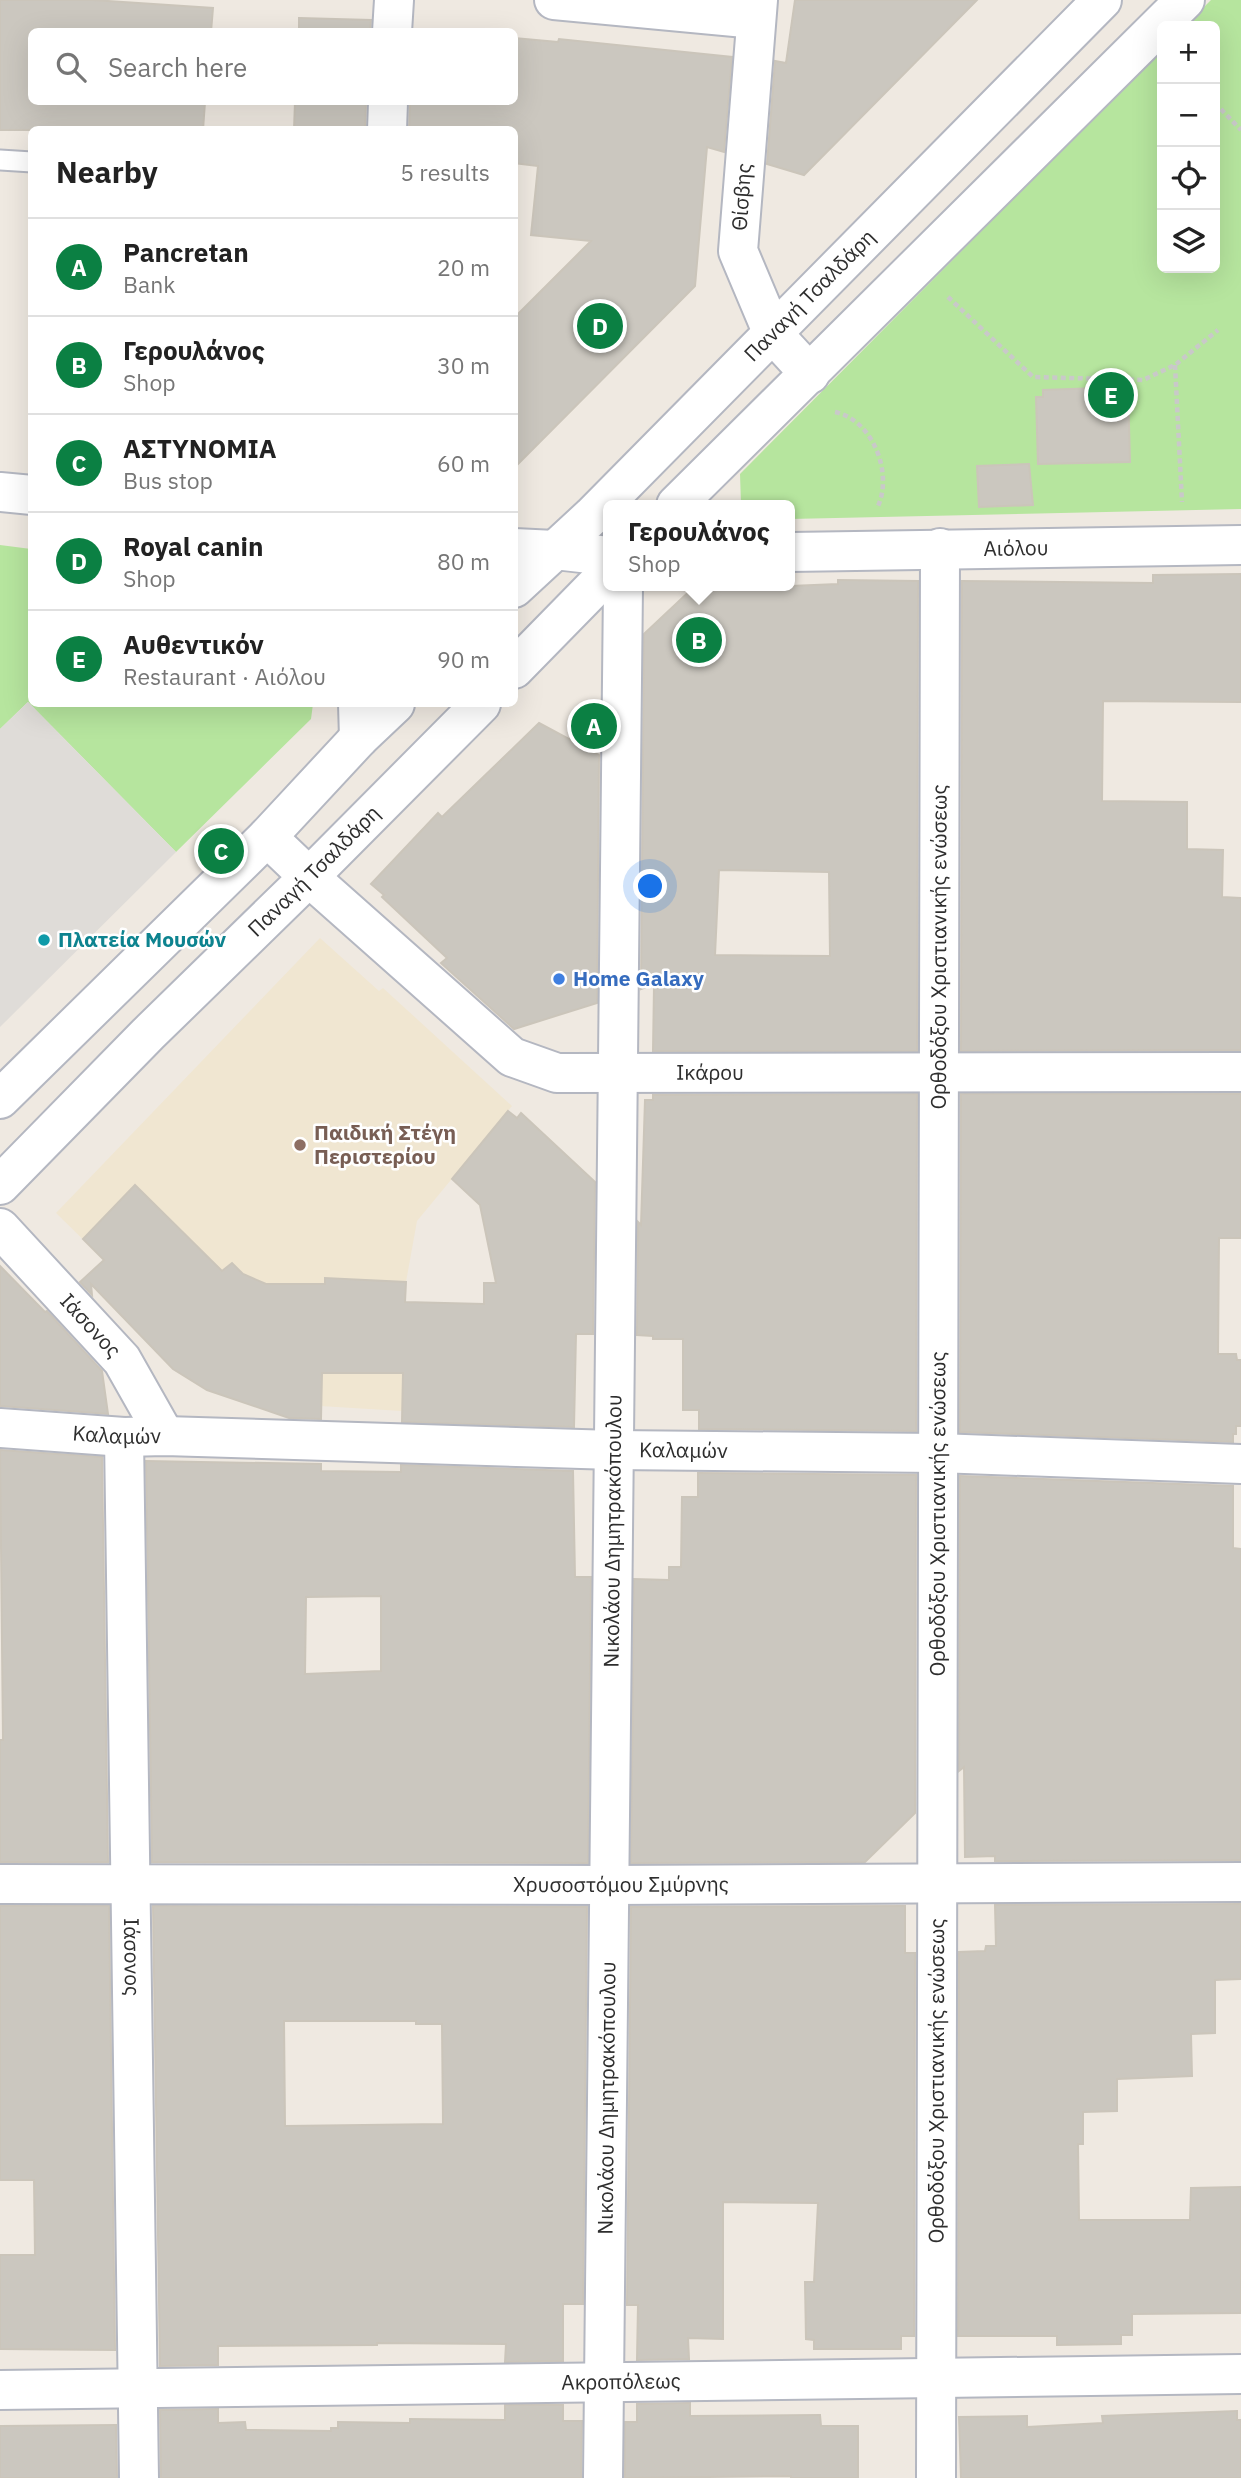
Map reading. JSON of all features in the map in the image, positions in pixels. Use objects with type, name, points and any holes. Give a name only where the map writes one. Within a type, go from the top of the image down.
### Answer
[{"type":"street","points":[[392,28],[394,0]]},
{"type":"street","points":[[554,0],[757,10]]},
{"type":"street","name":"Παναγή Τσαλδάρη","points":[[609,500],[1102,0]]},
{"type":"street","points":[[681,500],[774,411],[1185,0]]},
{"type":"street","name":"Θίσβης","points":[[757,10],[738,251],[773,334],[810,374]]},
{"type":"street","points":[[387,126],[388,105]]},
{"type":"street","points":[[0,492],[28,495]]},
{"type":"street","name":"Παναγή Τσαλδάρη","points":[[518,584],[603,506]]},
{"type":"street","name":"Αιόλου","points":[[795,552],[1241,545]]},
{"type":"street","points":[[518,548],[603,555]]},
{"type":"street","name":"Ορθοδόξου Χριστιανικής ενώσεως","points":[[936,2478],[940,548]]},
{"type":"street","points":[[518,665],[603,578]]},
{"type":"street","name":"Νικολάου Δημητρακόπουλου","points":[[603,2478],[622,591]]},
{"type":"street","points":[[0,1099],[267,837],[358,721],[388,707]]},
{"type":"street","name":"Παναγή Τσαλδάρη","points":[[0,1185],[148,1034],[478,707]]},
{"type":"street","name":"Ικάρου","points":[[267,837],[512,1057],[556,1073],[1241,1072]]},
{"type":"street","name":"Ιάσονος","points":[[0,1228],[122,1360],[165,1436]]},
{"type":"street","name":"Καλαμών","points":[[0,1428],[124,1437],[614,1450],[938,1453],[1241,1464]]},
{"type":"street","name":"Ιάσονος","points":[[124,1437],[139,2478]]},
{"type":"street","name":"Χρυσοστόμου Σμύρνης","points":[[0,1884],[1241,1882]]},
{"type":"street","name":"Ακροπόλεως","points":[[0,2390],[1241,2374]]},
{"type":"lane","points":[[0,160],[28,162]]},
{"type":"path","points":[[1220,108],[1241,130]]},
{"type":"path","points":[[917,268],[1032,377],[1143,380],[1175,365],[1218,330]]},
{"type":"path","points":[[1175,365],[1184,545]]},
{"type":"path","points":[[774,411],[821,410],[842,414],[858,422],[876,447],[884,473],[882,497],[869,526],[849,551]]},
{"type":"shaded area","name":"Πλατεία Μουσών","points":[[28,702],[28,707],[33,707],[176,852],[0,1027],[0,729]]},
{"type":"shaded area","name":"Παιδική Στέγη Περιστερίου","points":[[320,938],[379,991],[383,988],[512,1106],[417,1221],[406,1282],[402,1411],[239,1401],[173,1369],[84,1278],[104,1260],[56,1213]]},
{"type":"green space","points":[[1211,0],[1241,0],[1241,509],[795,519],[795,500],[741,500],[740,474],[1157,54],[1157,273],[1220,273],[1220,21],[1190,21]]},
{"type":"green space","points":[[0,545],[28,549],[28,702],[0,729]]},
{"type":"green space","points":[[33,707],[313,707],[311,719],[176,852]]},
{"type":"building","points":[[0,0],[93,0],[213,8],[211,28],[28,28],[28,105],[205,105],[203,126],[28,126],[28,130],[0,130]]},
{"type":"building","points":[[795,0],[977,0],[804,175],[767,164],[775,61],[786,63]]},
{"type":"building","points":[[299,18],[371,20],[370,28],[299,28]]},
{"type":"building","points":[[518,38],[558,42],[559,39],[732,57],[724,152],[707,147],[695,286],[518,464],[518,314],[591,241],[531,235],[538,166],[518,164],[518,126],[409,126],[410,105],[518,105]]},
{"type":"building","points":[[295,105],[366,105],[365,126],[294,126]]},
{"type":"building","points":[[1128,387],[1130,462],[1038,464],[1036,397],[1043,397],[1043,390]]},
{"type":"building","points":[[1029,464],[1033,505],[979,507],[977,466]]},
{"type":"building","points":[[1241,574],[1241,702],[1103,701],[1102,801],[1187,802],[1187,849],[1223,850],[1222,897],[1241,898],[1241,1050],[961,1051],[962,581],[1153,583],[1153,575]]},
{"type":"building","points":[[838,580],[918,581],[917,1051],[653,1051],[654,987],[658,983],[641,989],[644,634],[690,591],[795,591],[795,586],[838,584]],"holes":[[[719,870],[829,872],[830,956],[715,955]]]},
{"type":"building","points":[[539,723],[599,755],[597,1003],[514,1029],[441,963],[447,958],[371,884],[438,813],[442,817]]},
{"type":"building","points":[[917,1094],[916,1431],[699,1429],[699,1410],[683,1410],[683,1339],[653,1339],[653,1336],[637,1335],[638,1222],[641,1225],[645,1100],[653,1100],[653,1095]]},
{"type":"building","points":[[961,1094],[1241,1094],[1241,1238],[1219,1238],[1218,1354],[1236,1354],[1237,1360],[1241,1360],[1241,1426],[1236,1426],[1233,1442],[960,1432]]},
{"type":"building","points":[[508,1111],[517,1118],[521,1113],[595,1182],[593,1334],[576,1334],[574,1427],[402,1422],[403,1373],[322,1373],[321,1419],[289,1418],[207,1390],[173,1369],[91,1284],[92,1295],[80,1282],[104,1260],[83,1239],[135,1185],[222,1271],[232,1263],[243,1274],[266,1284],[325,1284],[325,1278],[406,1282],[405,1302],[484,1304],[484,1283],[496,1283],[480,1205],[452,1179]]},
{"type":"building","points":[[0,1266],[45,1312],[47,1311],[102,1371],[108,1414],[0,1406]]},
{"type":"building","points":[[0,1450],[102,1457],[108,1862],[0,1862],[0,1740],[3,1740]]},
{"type":"building","points":[[146,1461],[321,1464],[321,1471],[401,1472],[401,1465],[573,1471],[575,1577],[591,1577],[588,1863],[152,1862]],"holes":[[[381,1596],[381,1671],[305,1674],[306,1597]]]},
{"type":"building","points":[[698,1473],[916,1475],[915,1813],[865,1862],[631,1863],[634,1579],[669,1580],[669,1567],[681,1567],[682,1497],[698,1497]]},
{"type":"building","points":[[960,1476],[1233,1486],[1233,1548],[1241,1549],[1241,1860],[995,1861],[995,1856],[965,1857],[964,1767],[959,1771]]},
{"type":"building","points":[[1241,1904],[1241,1979],[1215,1980],[1215,2033],[1191,2034],[1192,2076],[1117,2079],[1117,2111],[1083,2112],[1083,2144],[1078,2144],[1079,2220],[1190,2220],[1191,2188],[1241,2187],[1241,2313],[1132,2314],[1132,2335],[1121,2335],[1121,2344],[1057,2345],[1057,2336],[958,2336],[959,1952],[985,1951],[986,1946],[996,1946],[995,1905]]},
{"type":"building","points":[[0,1906],[109,1906],[115,2350],[0,2349],[0,2255],[35,2255],[34,2180],[0,2180]]},
{"type":"building","points":[[153,1906],[587,1907],[583,2304],[563,2304],[563,2361],[505,2362],[506,2344],[377,2343],[218,2346],[218,2365],[160,2366]],"holes":[[[284,2021],[416,2021],[416,2024],[442,2024],[443,2124],[285,2126]]]},
{"type":"building","points":[[905,1906],[905,1953],[915,1953],[914,2336],[901,2336],[901,2349],[814,2349],[814,2340],[806,2339],[805,2282],[814,2282],[818,2203],[723,2202],[723,2339],[688,2338],[689,2359],[637,2360],[638,2305],[627,2305],[631,1907]]},
{"type":"building","points":[[690,2403],[690,2416],[820,2415],[821,2426],[858,2426],[858,2478],[625,2478],[625,2422],[637,2422],[637,2404]]},
{"type":"building","points":[[505,2405],[563,2405],[563,2421],[582,2421],[581,2478],[161,2478],[160,2410],[218,2409],[218,2423],[245,2422],[246,2430],[331,2431],[331,2428],[338,2428],[338,2422],[410,2423],[410,2419],[505,2420]]},
{"type":"building","points":[[1237,2411],[1237,2420],[1241,2420],[1241,2478],[961,2478],[959,2417],[1027,2416],[1027,2427],[1103,2423],[1102,2416]]},
{"type":"building","points":[[116,2425],[117,2478],[0,2478],[0,2426]]},
{"type":"place","name":"Royal canin","points":[[600,326]]},
{"type":"place","name":"Αυθεντικόν","points":[[1111,395]]},
{"type":"place","name":"Γερουλάνος","points":[[699,640]]},
{"type":"place","name":"Pancretan","points":[[594,726]]},
{"type":"place","name":"ΑΣΤΥΝΟΜΙΑ","points":[[221,851]]},
{"type":"place","name":"Πλατεία Μουσών","points":[[44,940]]},
{"type":"place","name":"Home Galaxy","points":[[559,979]]},
{"type":"place","name":"Παιδική Στέγη Περιστερίου","points":[[300,1145]]}]
